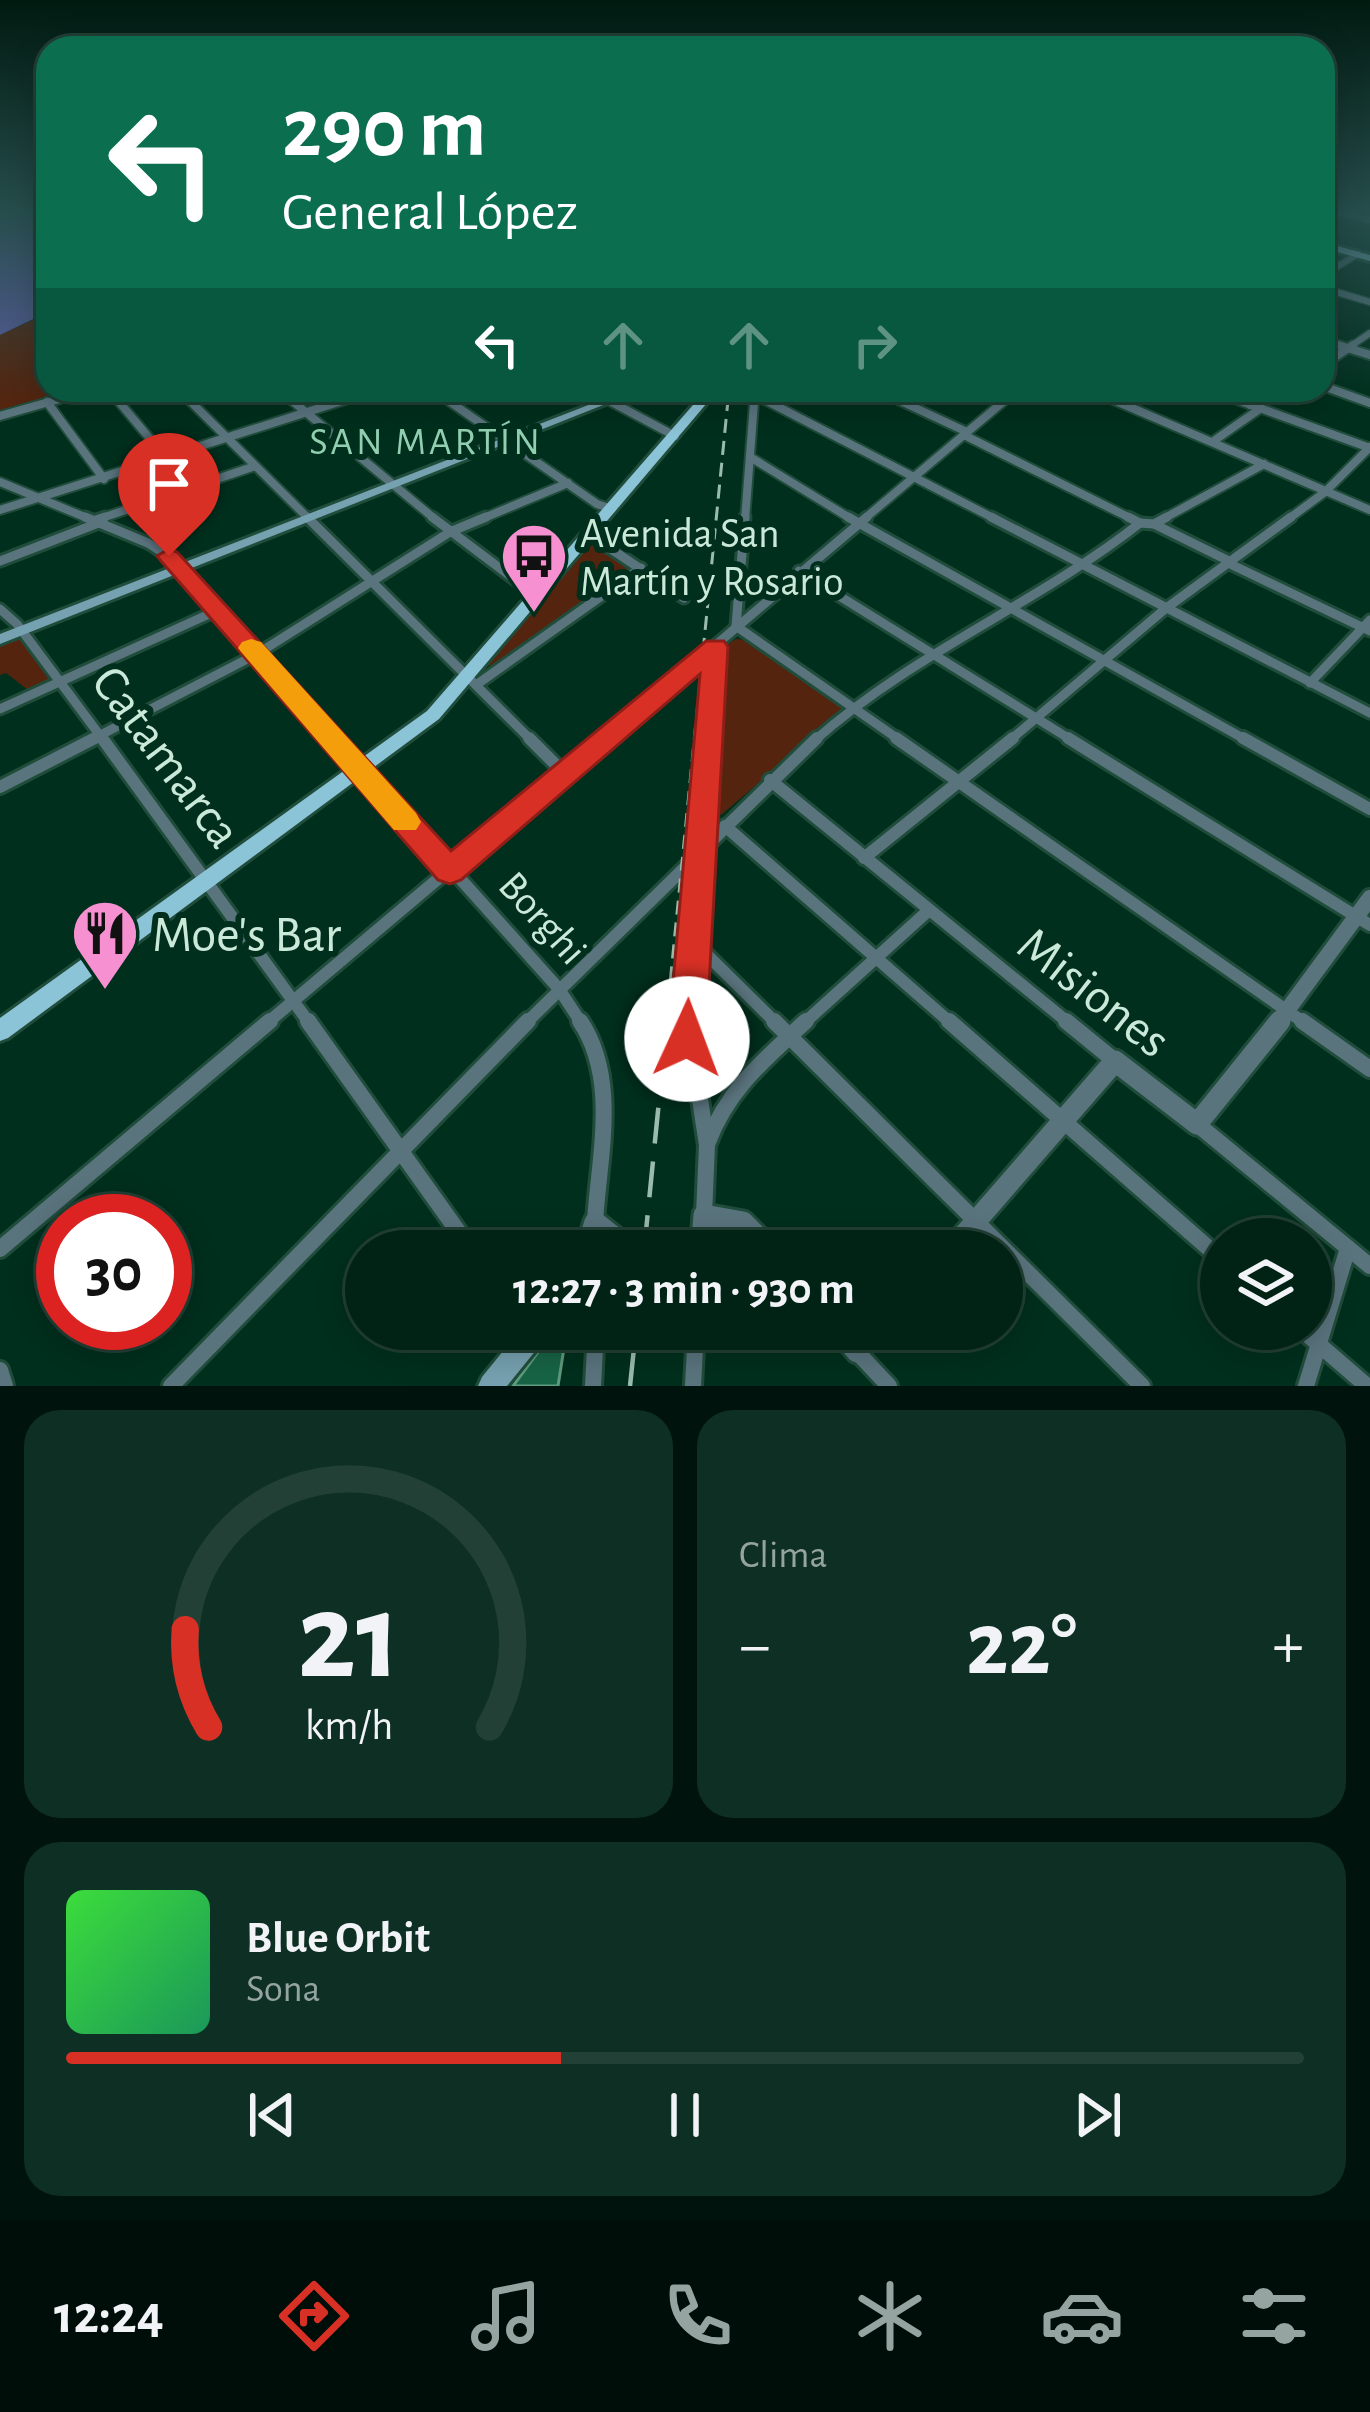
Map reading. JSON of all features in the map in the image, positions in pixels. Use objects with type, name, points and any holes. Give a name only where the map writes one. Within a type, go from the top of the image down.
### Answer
[{"type":"main road","points":[[0,635],[585,402]]},
{"type":"main road","points":[[0,1031],[205,876],[434,715],[698,402]]},
{"type":"main road","points":[[469,678],[493,663],[534,596],[590,536],[608,509]]},
{"type":"main road","points":[[0,1017],[205,876]]},
{"type":"main road","points":[[491,1386],[518,1350]]},
{"type":"street","points":[[1335,292],[1370,302]]},
{"type":"street","points":[[1335,357],[1370,333]]},
{"type":"street","points":[[1335,344],[1370,355]]},
{"type":"street","points":[[1335,390],[1370,403]]},
{"type":"street","points":[[0,416],[47,402],[104,479]]},
{"type":"street","points":[[120,402],[167,459]]},
{"type":"street","points":[[191,402],[565,774]]},
{"type":"street","points":[[294,402],[534,596]]},
{"type":"street","points":[[0,510],[341,402]]},
{"type":"street","points":[[452,402],[608,509]]},
{"type":"street","points":[[610,402],[671,435]]},
{"type":"street","points":[[736,626],[754,402]]},
{"type":"street","points":[[772,402],[1370,713]]},
{"type":"street","points":[[902,402],[1147,524],[1368,626],[1310,682]]},
{"type":"street","points":[[0,1249],[1002,402]]},
{"type":"street","points":[[1120,402],[1370,510]]},
{"type":"street","points":[[864,858],[1226,561],[1325,492],[1370,448],[1242,402]]},
{"type":"street","points":[[1250,405],[1256,402]]},
{"type":"street","points":[[1215,440],[1261,409]]},
{"type":"street","points":[[750,457],[1370,809]]},
{"type":"street","points":[[170,1386],[559,989],[770,780],[850,709],[1015,611],[1147,524],[1264,464]]},
{"type":"street","points":[[0,562],[255,466]]},
{"type":"street","name":"Borghi","points":[[0,482],[99,521],[177,564],[559,989],[595,1043],[604,1079],[595,1222]]},
{"type":"street","points":[[0,787],[257,654],[450,532],[568,483]]},
{"type":"street","points":[[590,536],[684,598]]},
{"type":"street","points":[[493,663],[641,568]]},
{"type":"street","points":[[799,571],[1363,921]]},
{"type":"street","name":"Catamarca","points":[[0,609],[102,736],[457,1230]]},
{"type":"street","points":[[0,709],[218,610]]},
{"type":"street","points":[[736,626],[1370,1069]]},
{"type":"street","points":[[703,1230],[707,1145],[687,1039],[715,647]]},
{"type":"street","name":"Misiones","points":[[770,780],[1370,1266]]},
{"type":"street","points":[[725,826],[1200,1241]]},
{"type":"street","points":[[1197,1124],[1363,921],[1370,898]]},
{"type":"street","points":[[707,1145],[718,1114],[740,1081],[928,911]]},
{"type":"street","points":[[691,939],[1142,1386]]},
{"type":"street","points":[[969,1230],[1115,1061]]},
{"type":"street","points":[[704,1215],[734,1215],[754,1230]]},
{"type":"street","points":[[593,1230],[595,1222],[605,1230]]},
{"type":"street","points":[[1332,1302],[1348,1248]]},
{"type":"street","points":[[593,1386],[595,1350]]},
{"type":"street","points":[[693,1386],[695,1350]]},
{"type":"street","points":[[1306,1386],[1317,1350]]},
{"type":"street","points":[[1325,1350],[1366,1386]]},
{"type":"street","points":[[857,1352],[889,1386]]},
{"type":"street","points":[[0,1370],[5,1386]]},
{"type":"shaded area","points":[[0,277],[36,277],[36,318],[0,335]]},
{"type":"shaded area","points":[[36,318],[36,401],[0,411],[0,335]]},
{"type":"shaded area","points":[[590,535],[641,568],[501,667],[484,665]]},
{"type":"shaded area","points":[[21,636],[56,683],[32,693],[6,673],[0,675],[0,645]]},
{"type":"shaded area","points":[[747,640],[847,708],[721,815],[713,811],[726,645]]},
{"type":"building","points":[[540,1350],[564,1350],[558,1386],[513,1386]]},
{"type":"railway","points":[[666,1024],[728,402]]},
{"type":"railway","points":[[646,1230],[667,1021]]},
{"type":"railway","points":[[630,1386],[634,1350]]},
{"type":"slow traffic","points":[[251,648],[405,822]]},
{"type":"place","name":"Avenida San Martín y Rosario","points":[[534,615]]},
{"type":"place","name":"Moe's Bar","points":[[105,992]]},
{"type":"district","name":"SAN MARTÍN","points":[[426,440]]},
{"type":"route","points":[[169,556],[450,871],[715,647],[687,1039]]}]
